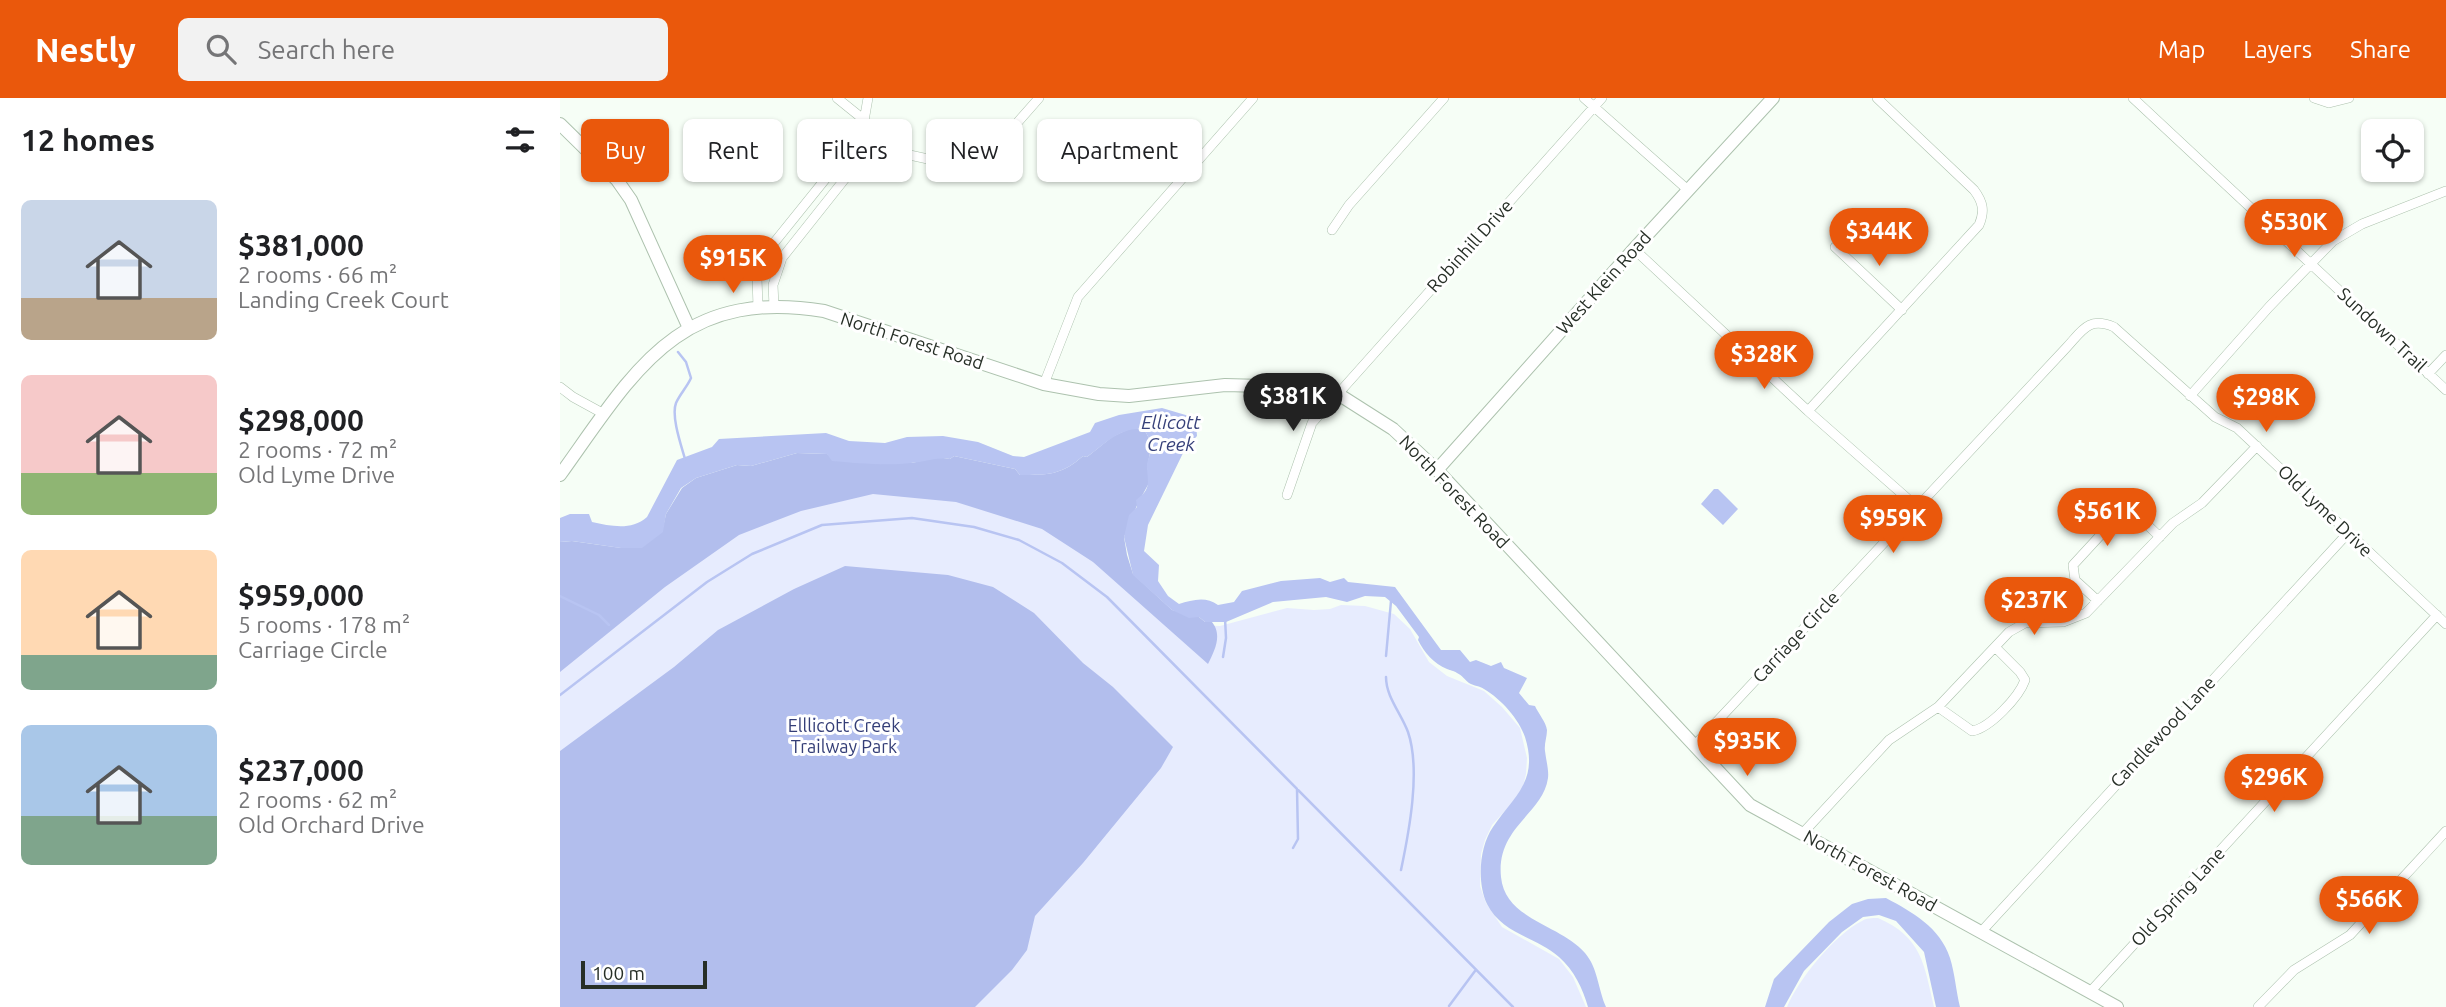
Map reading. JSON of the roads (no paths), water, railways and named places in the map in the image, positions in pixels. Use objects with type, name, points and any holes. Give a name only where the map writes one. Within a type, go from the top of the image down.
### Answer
[{"type":"street","points":[[837,98],[863,119],[868,98]]},
{"type":"street","points":[[912,155],[964,167],[987,157],[1039,98]]},
{"type":"street","points":[[1044,384],[1078,296],[1252,98]]},
{"type":"street","points":[[1332,230],[1349,205],[1444,98]]},
{"type":"street","points":[[1584,98],[1688,190]]},
{"type":"street","name":"Robinhill Drive","points":[[1287,495],[1312,423],[1602,98]]},
{"type":"street","name":"West Klein Road","points":[[1437,470],[1773,98]]},
{"type":"street","points":[[1808,411],[1979,225],[1983,212],[1982,204],[1974,190],[1877,98]]},
{"type":"street","name":"Sundown Trail","points":[[2133,98],[2446,390]]},
{"type":"street","points":[[2314,98],[2329,103],[2348,98]]},
{"type":"street","points":[[560,124],[617,180],[631,200],[689,328]]},
{"type":"street","points":[[758,307],[757,278],[761,259],[823,182]]},
{"type":"street","points":[[774,306],[773,285],[782,258],[843,182]]},
{"type":"street","points":[[2190,396],[2310,263],[2344,233],[2446,191]]},
{"type":"street","points":[[1835,247],[1902,310]]},
{"type":"street","points":[[1634,249],[1808,411],[1917,507]]},
{"type":"street","name":"North Forest Road","points":[[560,475],[640,367],[666,344],[689,328],[719,316],[758,307],[792,306],[824,311],[1044,384],[1099,394],[1129,396],[1225,385],[1294,387],[1338,394],[1393,429],[1437,470],[1750,805],[2117,1007]]},
{"type":"street","name":"Old Lyme Drive","points":[[2070,343],[2092,323],[2099,322],[2114,327],[2215,417],[2237,428],[2446,624]]},
{"type":"street","name":"Carriage Circle","points":[[1694,746],[2070,343]]},
{"type":"street","points":[[2428,374],[2446,355]]},
{"type":"street","points":[[560,387],[604,414]]},
{"type":"street","points":[[1802,834],[1889,740],[1938,707],[2016,626],[2074,619],[2086,613],[2173,523],[2202,503],[2257,446]]},
{"type":"street","points":[[2098,601],[2075,580],[2073,565],[2119,515],[2124,512],[2137,515],[2160,537]]},
{"type":"street","name":"Candlewood Lane","points":[[1981,932],[2348,533]]},
{"type":"street","name":"Old Spring Lane","points":[[2090,992],[2437,615]]},
{"type":"street","points":[[1938,707],[1972,731],[1987,726],[2022,689],[2025,680],[1995,647]]},
{"type":"street","points":[[2258,1007],[2294,970],[2350,935],[2446,831]]},
{"type":"water","name":"Ellicott Creek","points":[[1162,408],[1189,416],[1196,423],[1197,436],[1185,449],[1148,525],[1144,551],[1159,565],[1158,581],[1168,596],[1179,604],[1204,600],[1218,605],[1234,602],[1242,591],[1281,581],[1320,578],[1330,582],[1344,578],[1348,582],[1395,587],[1441,650],[1460,650],[1470,662],[1476,660],[1491,666],[1501,662],[1504,668],[1527,678],[1519,693],[1529,705],[1535,706],[1546,727],[1548,778],[1538,802],[1512,833],[1501,860],[1501,877],[1512,903],[1585,953],[1595,972],[1606,1007],[1588,1007],[1577,980],[1564,962],[1550,950],[1501,922],[1493,914],[1484,895],[1481,865],[1488,835],[1527,777],[1529,752],[1522,730],[1514,717],[1490,693],[1434,661],[1423,649],[1419,637],[1396,606],[1385,597],[1365,596],[1347,602],[1326,597],[1273,602],[1226,622],[1205,622],[1199,617],[1189,618],[1172,610],[1133,575],[1124,537],[1129,515],[1137,507],[1136,500],[1148,486],[1147,465],[1152,444],[1144,429],[1120,434],[1068,467],[1039,475],[1020,475],[1015,469],[954,456],[950,459],[882,464],[832,461],[827,454],[797,453],[751,466],[737,465],[696,478],[681,488],[666,514],[663,532],[642,548],[560,542],[560,518],[570,514],[589,514],[592,522],[614,526],[628,526],[641,521],[647,517],[677,460],[712,447],[719,439],[826,433],[849,441],[885,443],[907,437],[943,436],[978,442],[1013,456],[1024,457],[1090,432],[1095,423],[1119,415]]},
{"type":"water","points":[[1714,489],[1718,489],[1738,509],[1723,525],[1701,504]]},
{"type":"water","points":[[1886,898],[1915,915],[1939,938],[1950,958],[1960,1007],[1936,1007],[1924,952],[1896,921],[1879,915],[1863,917],[1842,932],[1804,971],[1784,1007],[1765,1007],[1774,979],[1829,922],[1852,904],[1868,899]]},
{"type":"waterway","points":[[678,352],[686,362],[691,378],[675,409],[677,431],[685,459]]},
{"type":"waterway","points":[[560,695],[707,582],[752,554],[822,525],[912,518],[974,527],[1019,540],[1062,563],[1107,597],[1513,1007]]},
{"type":"waterway","points":[[560,596],[599,615],[609,625]]},
{"type":"waterway","points":[[1386,656],[1391,601]]},
{"type":"waterway","points":[[1223,657],[1225,618]]},
{"type":"waterway","points":[[1386,677],[1391,698],[1408,732],[1414,764],[1412,801],[1401,870]]},
{"type":"waterway","points":[[1293,848],[1298,839],[1297,789]]},
{"type":"waterway","points":[[1449,1006],[1475,971]]},
{"type":"park label","name":"Elllicott Creek Trailway Park","points":[[844,736]]}]
